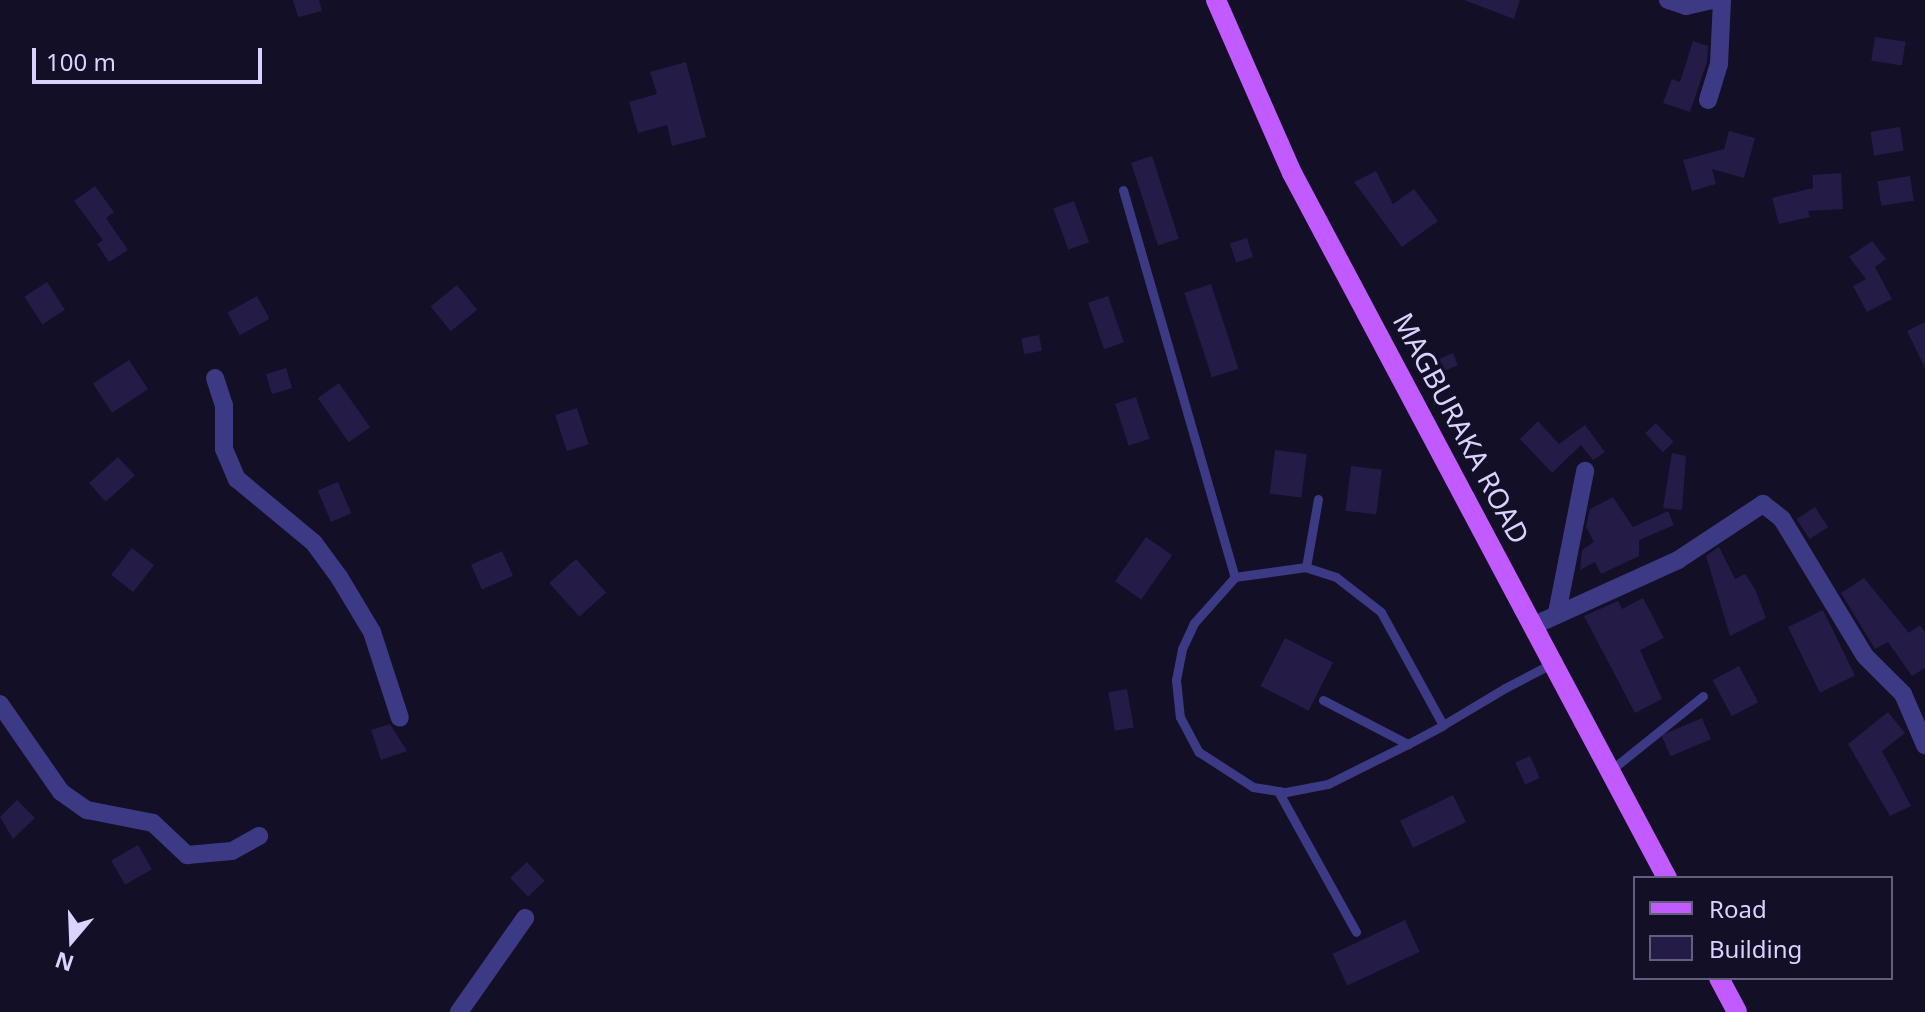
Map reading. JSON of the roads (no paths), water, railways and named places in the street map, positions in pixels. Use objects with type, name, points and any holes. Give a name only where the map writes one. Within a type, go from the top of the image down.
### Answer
[{"type":"main road","name":"MAGBURAKA ROAD","points":[[1216,0],[1292,173],[1537,624],[1666,876]]},
{"type":"main road","points":[[1720,980],[1737,1012]]},
{"type":"street","points":[[1668,0],[1686,6],[1713,0]]},
{"type":"street","points":[[1708,100],[1719,64],[1722,0]]},
{"type":"street","points":[[215,378],[224,405],[224,449],[237,479],[314,543],[339,577],[372,632],[400,718]]},
{"type":"street","points":[[1557,613],[1585,471]]},
{"type":"street","points":[[1537,624],[1678,560],[1763,504],[1782,519],[1865,656],[1903,694],[1925,745]]},
{"type":"street","points":[[0,704],[61,792],[87,810],[153,823],[187,855],[232,851],[259,836]]},
{"type":"street","points":[[459,1012],[525,918]]},
{"type":"lane","points":[[1123,190],[1235,577]]},
{"type":"lane","points":[[1306,567],[1318,499]]},
{"type":"lane","points":[[1443,725],[1381,612],[1336,577],[1306,567],[1235,577],[1194,623],[1182,649],[1176,680],[1180,717],[1199,752],[1228,775],[1278,791],[1328,784],[1408,744],[1443,725],[1556,662]]},
{"type":"lane","points":[[1611,770],[1703,696]]},
{"type":"lane","points":[[1323,700],[1408,744]]},
{"type":"lane","points":[[1278,791],[1356,932]]}]
